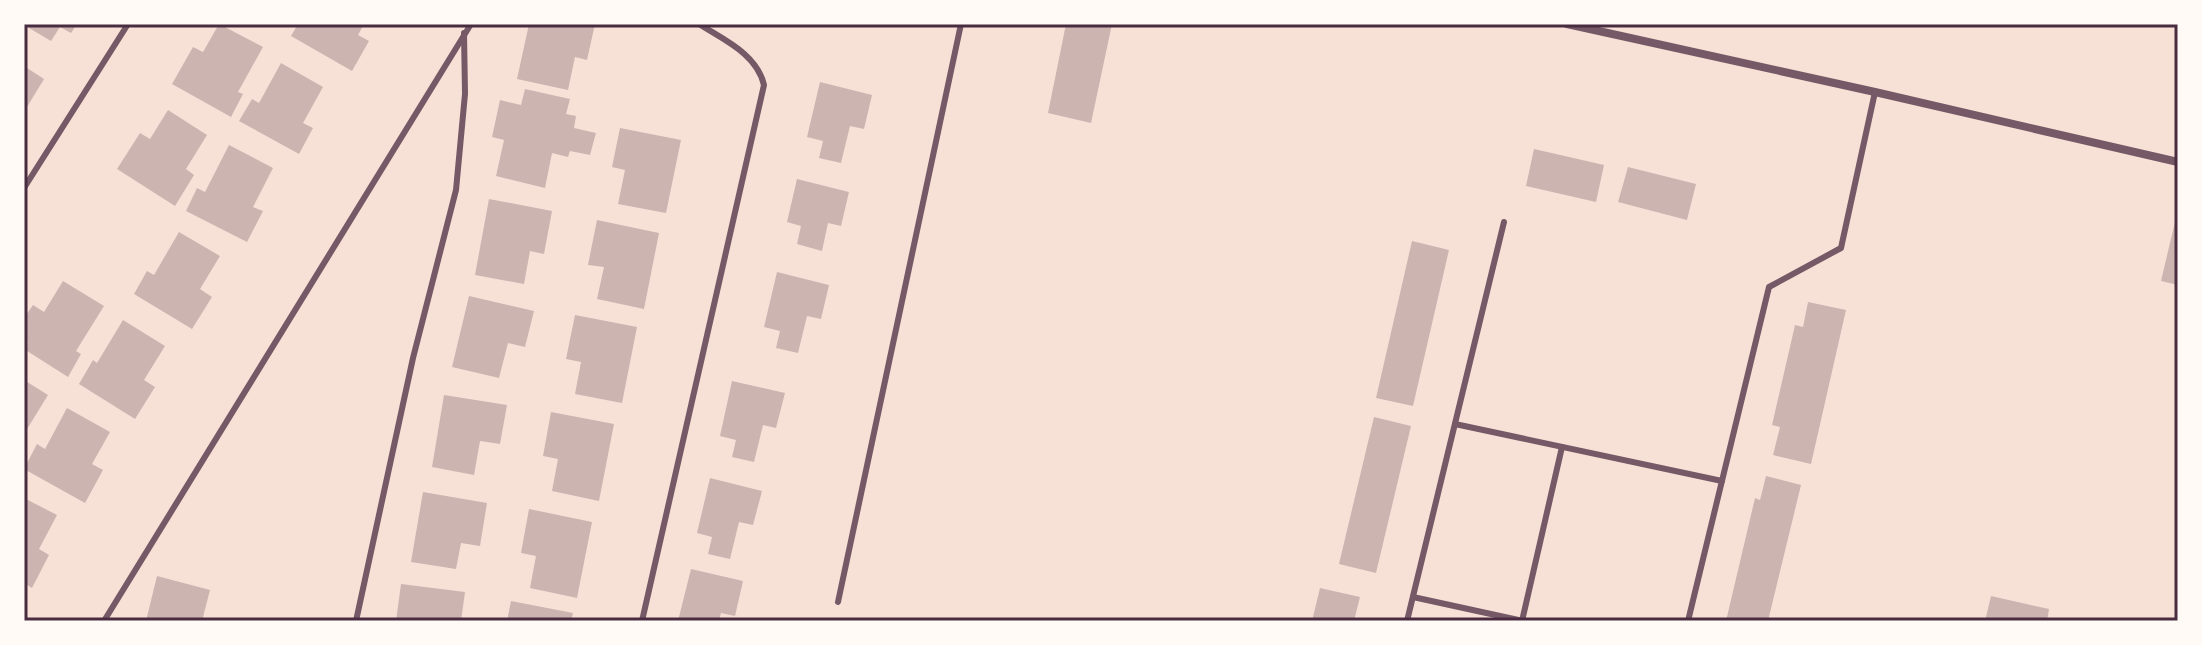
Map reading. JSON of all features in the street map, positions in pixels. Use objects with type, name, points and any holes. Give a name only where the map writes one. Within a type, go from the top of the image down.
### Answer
[{"type":"street","points":[[1567,24],[2178,162]]},
{"type":"lane","points":[[24,188],[128,24]]},
{"type":"lane","points":[[104,621],[471,24]]},
{"type":"lane","points":[[642,621],[764,85],[761,71],[753,61],[699,24]]},
{"type":"lane","points":[[838,602],[961,24]]},
{"type":"lane","points":[[356,621],[413,358],[456,190],[465,94],[464,33]]},
{"type":"lane","points":[[1688,621],[1769,287],[1841,248],[1875,92]]},
{"type":"lane","points":[[1407,621],[1504,222]]},
{"type":"lane","points":[[1455,424],[1722,481]]},
{"type":"lane","points":[[1413,597],[1523,621],[1562,447]]},
{"type":"building","points":[[32,24],[77,24],[71,33],[60,27],[51,41],[29,28]]},
{"type":"building","points":[[219,24],[263,47],[238,92],[243,94],[231,117],[172,84],[193,47],[203,52]]},
{"type":"building","points":[[298,24],[364,24],[358,35],[369,41],[352,71],[291,36]]},
{"type":"building","points":[[529,24],[595,24],[587,60],[575,57],[568,90],[517,79]]},
{"type":"building","points":[[1066,24],[1112,24],[1091,123],[1048,113]]},
{"type":"building","points":[[281,63],[323,87],[303,123],[313,128],[299,154],[239,121],[252,99],[259,103]]},
{"type":"building","points":[[24,66],[44,79],[24,112]]},
{"type":"building","points":[[820,82],[872,95],[864,129],[850,126],[841,163],[819,158],[823,141],[807,137]]},
{"type":"building","points":[[525,89],[570,99],[566,114],[576,116],[574,128],[596,133],[590,155],[570,151],[568,157],[552,153],[545,188],[496,176],[504,140],[492,137],[500,100],[521,105]]},
{"type":"building","points":[[168,110],[207,135],[186,169],[194,175],[175,206],[117,169],[140,133],[150,139]]},
{"type":"building","points":[[620,128],[681,140],[666,213],[618,204],[625,170],[612,167]]},
{"type":"building","points":[[229,145],[273,168],[253,207],[263,211],[247,242],[186,211],[197,188],[205,192]]},
{"type":"building","points":[[1534,149],[1604,165],[1596,202],[1526,186]]},
{"type":"building","points":[[1628,167],[1696,184],[1687,220],[1618,202]]},
{"type":"building","points":[[797,179],[849,192],[841,226],[828,223],[822,251],[797,244],[801,226],[787,222]]},
{"type":"building","points":[[489,199],[552,211],[544,254],[530,251],[524,284],[475,275]]},
{"type":"building","points":[[597,220],[659,233],[644,309],[597,299],[604,267],[588,265]]},
{"type":"building","points":[[2175,222],[2178,222],[2178,285],[2161,281]]},
{"type":"building","points":[[179,232],[220,256],[200,289],[212,297],[192,329],[134,294],[147,271],[154,275]]},
{"type":"building","points":[[1412,241],[1449,250],[1413,406],[1376,398]]},
{"type":"building","points":[[777,272],[829,285],[821,319],[807,316],[798,353],[776,348],[780,331],[764,327]]},
{"type":"building","points":[[63,281],[104,306],[76,351],[81,354],[68,377],[24,349],[28,342],[24,340],[24,318],[33,305],[44,312]]},
{"type":"building","points":[[469,296],[534,311],[525,347],[508,343],[499,378],[452,367]]},
{"type":"building","points":[[1808,302],[1846,310],[1811,464],[1773,455],[1780,427],[1772,425],[1795,325],[1803,327]]},
{"type":"building","points":[[575,315],[637,327],[622,403],[575,394],[581,362],[566,359]]},
{"type":"building","points":[[123,320],[165,346],[144,380],[155,387],[135,419],[79,384],[93,360],[97,363]]},
{"type":"building","points":[[24,380],[48,395],[24,434]]},
{"type":"building","points":[[732,381],[785,393],[776,428],[763,425],[754,462],[732,457],[736,440],[720,436]]},
{"type":"building","points":[[444,395],[507,405],[500,444],[480,441],[474,475],[432,467]]},
{"type":"building","points":[[67,408],[110,432],[92,464],[103,470],[85,503],[24,469],[37,444],[45,449]]},
{"type":"building","points":[[551,412],[614,424],[599,501],[552,491],[558,459],[543,456]]},
{"type":"building","points":[[1374,417],[1411,426],[1376,573],[1339,564]]},
{"type":"building","points":[[1766,476],[1801,485],[1768,621],[1726,621],[1755,498],[1760,500]]},
{"type":"building","points":[[710,478],[762,491],[753,525],[739,522],[730,559],[708,554],[712,537],[697,533]]},
{"type":"building","points":[[423,492],[487,503],[480,546],[461,543],[456,569],[411,562]]},
{"type":"building","points":[[24,498],[57,515],[39,549],[49,555],[32,588],[24,583]]},
{"type":"building","points":[[529,509],[592,522],[577,598],[530,588],[536,556],[521,553]]},
{"type":"building","points":[[691,569],[743,581],[735,616],[721,613],[719,621],[678,621]]},
{"type":"building","points":[[157,576],[210,590],[202,621],[146,621]]},
{"type":"building","points":[[401,584],[465,592],[461,621],[396,621]]},
{"type":"building","points":[[1320,588],[1360,597],[1354,621],[1312,621]]},
{"type":"building","points":[[1991,596],[2049,609],[2047,621],[1985,621]]},
{"type":"building","points":[[511,601],[573,613],[571,621],[507,621]]}]
